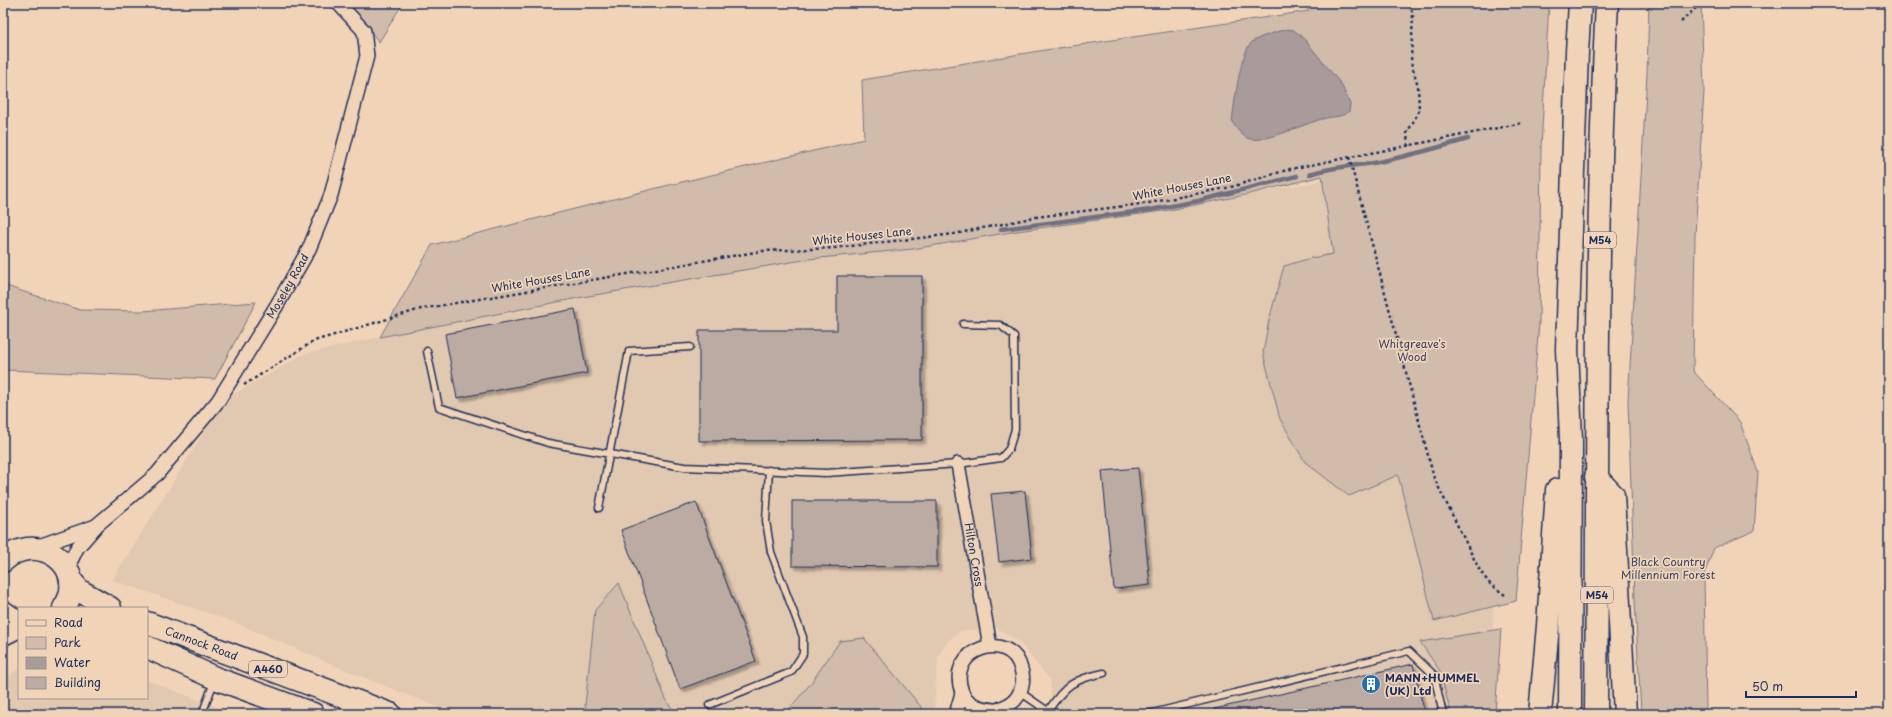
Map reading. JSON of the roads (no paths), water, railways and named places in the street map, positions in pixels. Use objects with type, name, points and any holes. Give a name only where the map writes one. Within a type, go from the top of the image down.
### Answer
[{"type":"highway","name":"M54","points":[[1540,714],[1555,541],[1559,422],[1567,349],[1580,3]]},
{"type":"highway","name":"M54","points":[[1596,714],[1596,477],[1601,111],[1607,3]]},
{"type":"highway","name":"M54","points":[[1567,349],[1571,439],[1570,714]]},
{"type":"highway","points":[[1596,477],[1614,495],[1625,714]]},
{"type":"highway","points":[[3,561],[19,549],[52,553],[62,562],[80,591],[108,607]]},
{"type":"highway","points":[[64,607],[69,597],[69,575]]},
{"type":"highway","points":[[3,612],[18,622]]},
{"type":"highway","name":"Cannock Road","points":[[148,623],[390,714]]},
{"type":"highway","name":"Cannock Road","points":[[148,647],[216,678],[313,714]]},
{"type":"street","name":"Moseley Road","points":[[69,575],[77,548],[97,525],[157,474],[218,401],[277,306],[309,250],[331,195],[367,56],[364,31],[338,3]]},
{"type":"street","name":"Hilton Cross","points":[[958,464],[990,646]]},
{"type":"street","name":"Moseley Road","points":[[19,549],[97,525]]},
{"type":"street","points":[[3,639],[18,632]]},
{"type":"street","points":[[990,646],[1008,651],[1016,658],[1023,676],[1020,692],[1013,702],[1004,708],[993,712],[976,707],[968,700],[962,693],[959,682],[960,669],[965,659],[978,649],[990,646]]},
{"type":"street","points":[[956,714],[962,693]]},
{"type":"lane","points":[[426,352],[439,407],[548,442],[684,467],[826,473],[958,464],[1001,458],[1009,449],[1015,429],[1014,336],[1000,325],[963,324]]},
{"type":"lane","points":[[599,508],[629,351],[690,347]]},
{"type":"lane","points":[[709,705],[792,672],[803,654],[803,637],[771,552],[766,521],[769,470]]},
{"type":"lane","points":[[1148,714],[1409,651],[1434,675],[1443,714]]},
{"type":"lane","points":[[1020,692],[1050,713],[1060,692],[1082,677],[1104,673]]},
{"type":"lane","points":[[202,714],[216,678]]},
{"type":"water","points":[[1286,29],[1294,30],[1305,40],[1341,84],[1350,104],[1349,112],[1315,121],[1266,138],[1247,138],[1232,122],[1238,80],[1244,56],[1252,42],[1255,40]]},
{"type":"waterway","points":[[1310,174],[1334,168],[1397,158],[1468,139]]},
{"type":"waterway","points":[[1001,229],[1150,210],[1198,201],[1297,176]]},
{"type":"place","name":"MANN+HUMMEL (UK) Ltd","points":[[1371,684]]},
{"type":"park label","name":"Whitgreave's Wood","points":[[1412,350]]},
{"type":"park label","name":"Black Country Millennium Forest","points":[[1668,568]]}]
